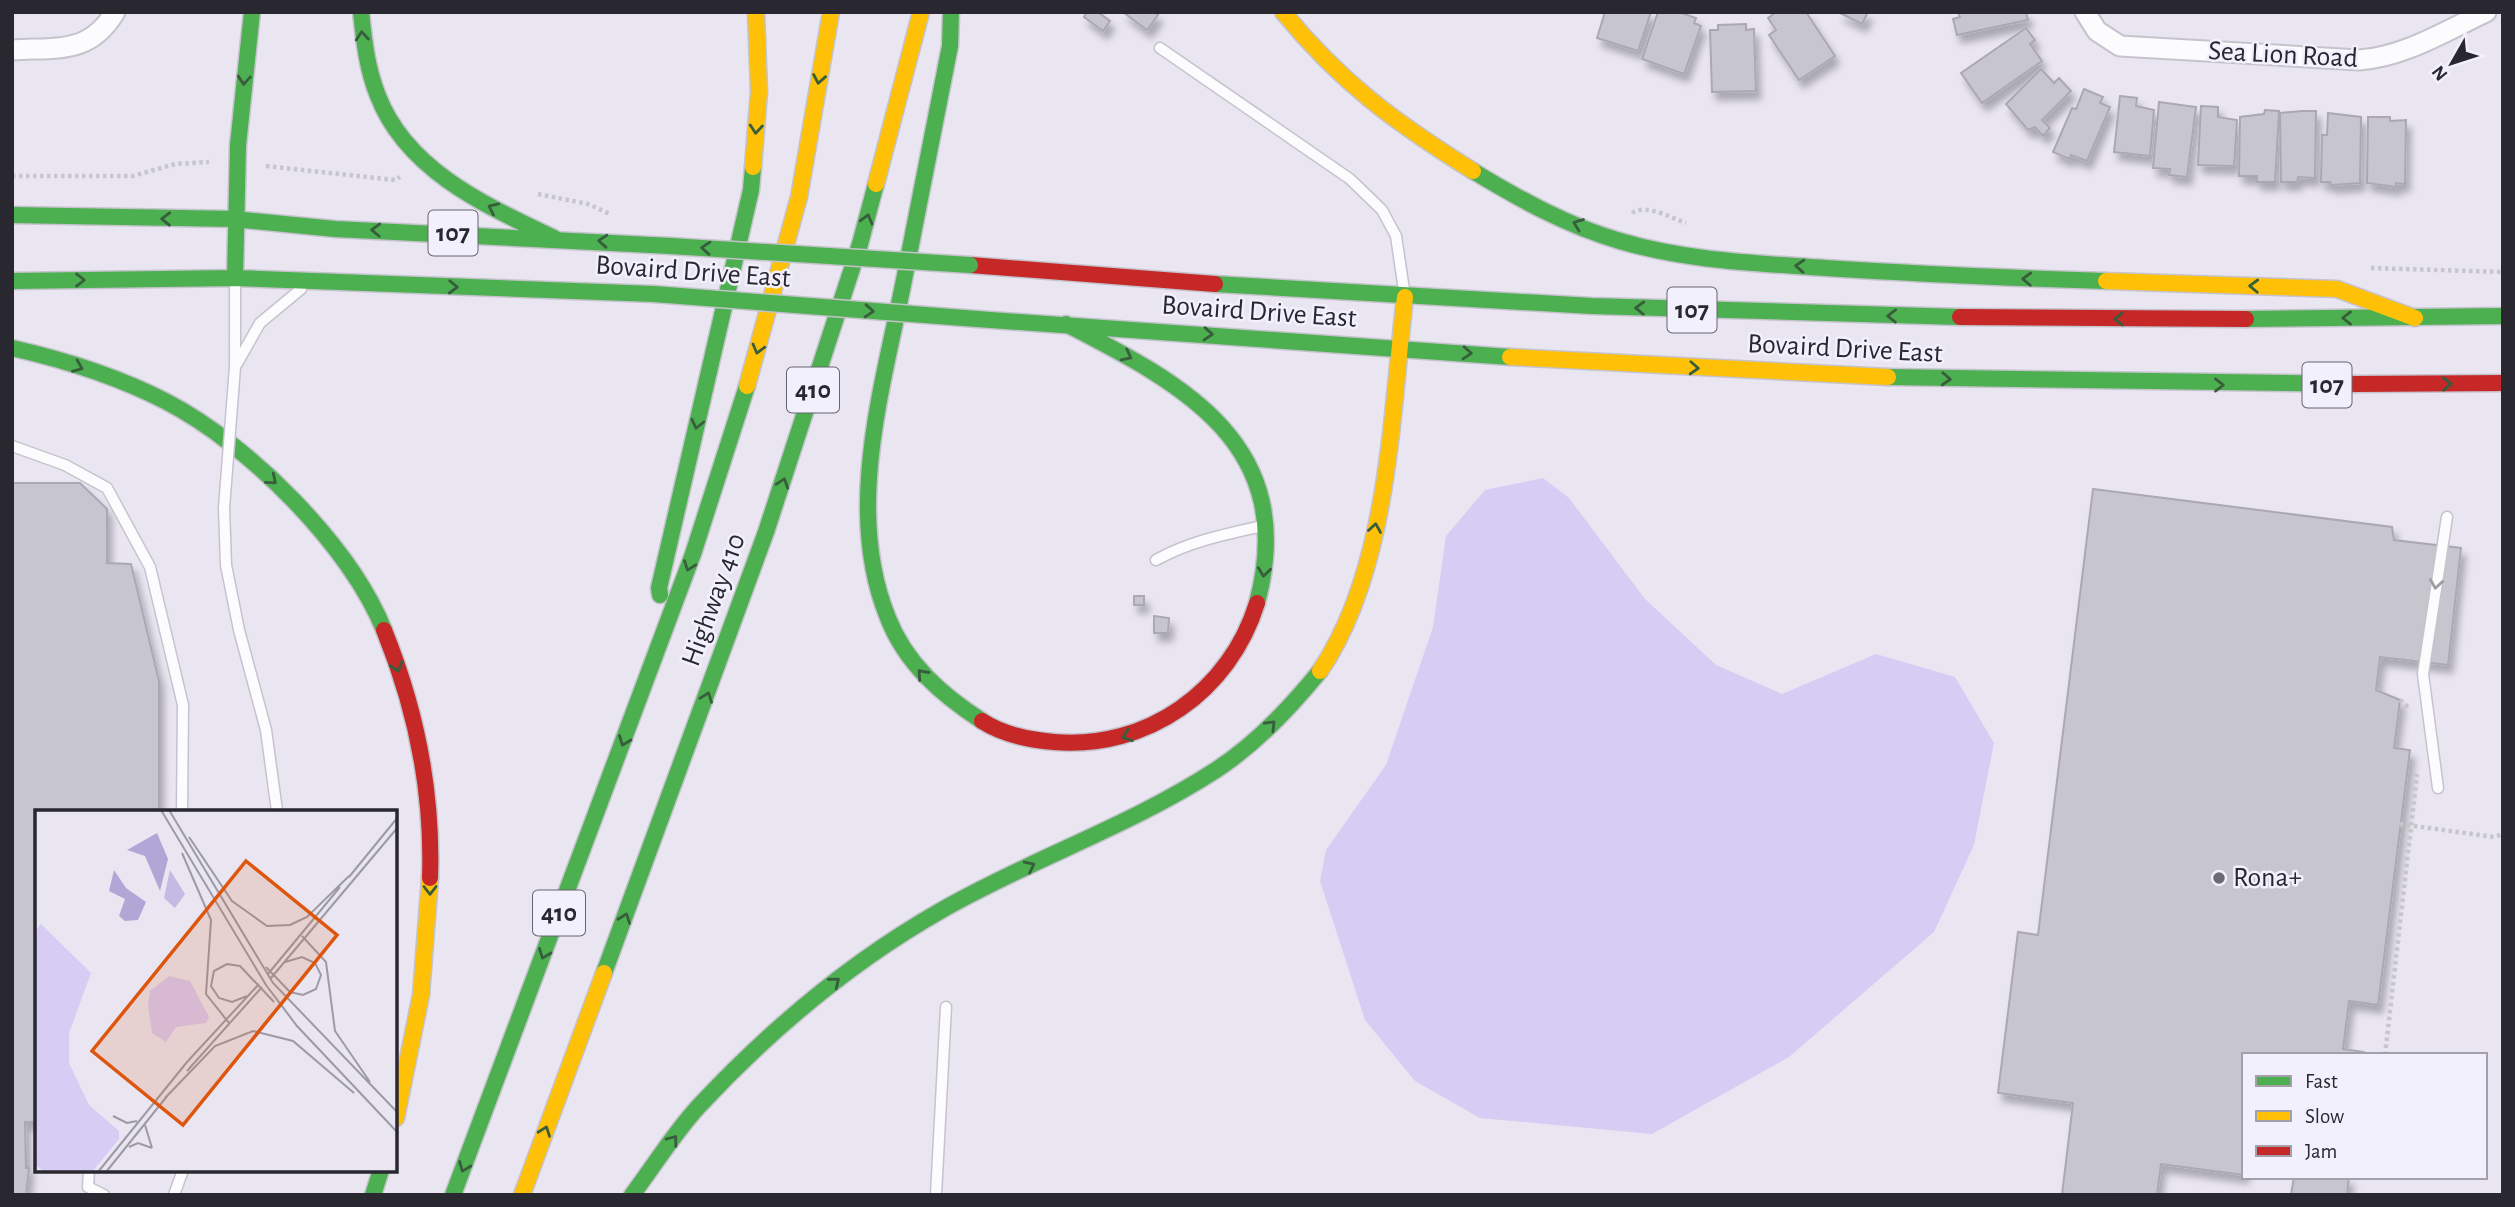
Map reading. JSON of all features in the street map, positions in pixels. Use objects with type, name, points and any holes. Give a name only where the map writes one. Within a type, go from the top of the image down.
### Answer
[{"type":"main road","points":[[235,278],[234,219],[251,12]]},
{"type":"main road","points":[[361,12],[366,65],[377,96],[404,142],[445,181],[481,203],[554,238]]},
{"type":"main road","points":[[665,632],[659,588],[751,190],[759,92],[755,12]]},
{"type":"main road","name":"Highway 410","points":[[453,1195],[665,632],[752,371],[792,224],[831,12]]},
{"type":"main road","name":"Highway 410","points":[[522,1195],[766,532],[860,244],[921,12]]},
{"type":"main road","points":[[951,12],[950,46],[872,450],[868,530],[874,573],[888,620],[912,662],[942,695],[977,720],[1000,732],[1037,741],[1085,746],[1117,740],[1159,724],[1195,700],[1223,673],[1242,645],[1262,586],[1268,539],[1259,494],[1243,451],[1211,412],[1161,374],[1066,324]]},
{"type":"main road","points":[[1283,12],[1314,50],[1355,90],[1408,131],[1527,204],[1619,241],[1673,254],[1734,262],[1952,276],[2337,289],[2415,318]]},
{"type":"main road","name":"Bovaird Drive East","points":[[12,215],[234,219],[335,229],[554,238],[1405,297],[1881,315],[2115,319],[2503,316]]},
{"type":"main road","name":"Bovaird Drive East","points":[[12,281],[235,278],[654,294],[1649,366],[1985,381],[2151,384],[2503,383]]},
{"type":"main road","points":[[632,1195],[698,1107],[790,1018],[866,957],[943,909],[1161,802],[1218,769],[1265,731],[1300,696],[1322,669],[1340,632],[1370,556],[1405,297]]},
{"type":"main road","points":[[12,348],[54,357],[168,402],[230,444],[301,505],[346,562],[379,617],[416,727],[427,797],[429,866],[426,972],[412,1058],[397,1114]]},
{"type":"main road","points":[[373,1195],[380,1172]]},
{"type":"street","points":[[12,50],[80,46],[106,27],[116,12]]},
{"type":"street","name":"Sea Lion Road","points":[[2085,12],[2097,31],[2120,46],[2359,60],[2381,58],[2401,52],[2486,12]]},
{"type":"lane","points":[[1160,48],[1350,179],[1382,210],[1396,236],[1405,297]]},
{"type":"lane","points":[[235,278],[235,367],[224,508],[226,565],[266,730],[277,810]]},
{"type":"lane","points":[[235,367],[268,313],[311,282]]},
{"type":"lane","points":[[12,446],[65,466],[107,488],[150,567],[183,705],[182,810]]},
{"type":"lane","points":[[2438,788],[2423,674],[2447,517]]},
{"type":"lane","points":[[1156,560],[1179,547],[1207,538],[1265,525]]},
{"type":"lane","points":[[936,1195],[946,1007]]},
{"type":"lane","points":[[89,1172],[88,1187],[104,1195]]},
{"type":"lane","points":[[174,1195],[182,1172]]},
{"type":"path","points":[[12,176],[133,176],[167,166],[202,161]]},
{"type":"path","points":[[268,166],[395,180],[404,175]]},
{"type":"path","points":[[531,193],[588,204],[616,218]]},
{"type":"path","points":[[2400,699],[2416,714]]},
{"type":"path","points":[[2385,1053],[2418,761]]},
{"type":"path","points":[[2400,824],[2411,828],[2494,837],[2503,834]]},
{"type":"shaded area","points":[[1543,478],[1569,498],[1645,599],[1716,665],[1782,694],[1876,654],[1955,677],[1994,743],[1974,845],[1934,932],[1789,1057],[1652,1134],[1480,1118],[1415,1081],[1365,1020],[1320,881],[1326,850],[1386,765],[1433,627],[1446,536],[1485,490]]},
{"type":"building","points":[[1087,12],[1098,12],[1110,21],[1103,31],[1084,17]]},
{"type":"building","points":[[1123,12],[1154,12],[1158,15],[1147,30]]},
{"type":"building","points":[[1605,12],[1651,12],[1638,51],[1597,38]]},
{"type":"building","points":[[1658,12],[1679,12],[1696,18],[1694,23],[1701,26],[1684,74],[1642,59]]},
{"type":"building","points":[[1776,12],[1806,12],[1835,56],[1799,80],[1769,35],[1776,30],[1768,18]]},
{"type":"building","points":[[1838,12],[1868,12],[1862,24]]},
{"type":"building","points":[[1958,12],[2026,12],[2028,20],[1957,35],[1953,19],[1960,17]]},
{"type":"building","points":[[1746,24],[1746,30],[1754,29],[1756,91],[1712,92],[1710,30],[1718,30],[1718,25]]},
{"type":"building","points":[[2026,28],[2035,40],[2030,44],[2042,61],[1982,103],[1961,73]]},
{"type":"building","points":[[2041,69],[2054,83],[2059,78],[2071,91],[2042,120],[2050,128],[2043,136],[2035,127],[2028,130],[2006,104]]},
{"type":"building","points":[[2084,89],[2103,97],[2100,103],[2110,107],[2087,161],[2071,155],[2069,159],[2053,152],[2072,108],[2076,109]]},
{"type":"building","points":[[2120,96],[2137,98],[2136,106],[2154,110],[2150,156],[2114,152]]},
{"type":"building","points":[[2159,102],[2196,107],[2187,177],[2169,175],[2170,169],[2153,168]]},
{"type":"building","points":[[2201,106],[2218,107],[2218,117],[2237,120],[2234,166],[2198,165]]},
{"type":"building","points":[[2265,110],[2279,111],[2275,182],[2257,182],[2257,176],[2239,176],[2240,117],[2264,114]]},
{"type":"building","points":[[2316,111],[2315,178],[2298,177],[2297,182],[2281,182],[2280,113]]},
{"type":"building","points":[[2328,113],[2361,117],[2360,183],[2331,185],[2330,182],[2321,182],[2322,135],[2327,135]]},
{"type":"building","points":[[2368,117],[2390,117],[2390,121],[2406,120],[2405,184],[2396,183],[2396,187],[2367,183]]},
{"type":"building","points":[[12,483],[80,483],[107,509],[107,563],[131,564],[159,681],[159,810],[35,810],[35,1122],[25,1122],[26,1168],[29,1168],[26,1195],[12,1195]]},
{"type":"building","name":"Rona+","points":[[2093,489],[2392,527],[2394,540],[2461,548],[2448,665],[2380,657],[2376,690],[2400,700],[2394,748],[2410,750],[2378,1005],[2349,1001],[2343,1049],[2364,1053],[2242,1053],[2242,1175],[2161,1164],[2157,1195],[2062,1195],[2073,1103],[1998,1093],[2018,932],[2038,935]]},
{"type":"building","points":[[1134,596],[1144,596],[1144,605],[1134,605]]},
{"type":"building","points":[[1154,616],[1169,618],[1168,633],[1154,633]]},
{"type":"building","points":[[2294,1179],[2349,1179],[2347,1195],[2291,1195]]},
{"type":"traffic: fast","points":[[235,278],[238,145],[252,12]]},
{"type":"traffic: fast","points":[[361,12],[366,55],[374,86],[391,122],[408,145],[429,165],[477,199],[554,238]]},
{"type":"traffic: fast","points":[[951,12],[950,46],[878,406],[868,492],[869,535],[875,577],[888,618],[905,650],[939,689],[982,721]]},
{"type":"traffic: fast","points":[[660,595],[659,588],[751,190],[753,167]]},
{"type":"traffic: fast","points":[[1473,171],[1582,228],[1620,241],[1671,253],[1825,268],[2106,281]]},
{"type":"traffic: fast","points":[[604,973],[766,532],[860,244],[876,184]]},
{"type":"traffic: fast","points":[[12,215],[234,219]]},
{"type":"traffic: fast","points":[[234,219],[335,229],[671,246]]},
{"type":"traffic: fast","points":[[671,246],[970,265]]},
{"type":"traffic: fast","points":[[12,281],[235,278]]},
{"type":"traffic: fast","points":[[235,278],[654,294]]},
{"type":"traffic: fast","points":[[1215,284],[1592,306],[1960,317]]},
{"type":"traffic: fast","points":[[654,294],[977,319]]},
{"type":"traffic: fast","points":[[2246,319],[2503,316]]},
{"type":"traffic: fast","points":[[977,319],[1510,357]]},
{"type":"traffic: fast","points":[[1066,324],[1152,371],[1190,397],[1222,427],[1246,461],[1262,501],[1266,548],[1257,603]]},
{"type":"traffic: fast","points":[[12,348],[72,364],[130,385],[167,402],[230,443],[262,470],[322,532],[347,564],[384,630]]},
{"type":"traffic: fast","points":[[1888,377],[2355,384]]},
{"type":"traffic: fast","points":[[453,1195],[693,554],[747,386]]},
{"type":"traffic: fast","points":[[632,1195],[699,1106],[754,1050],[844,974],[942,910],[1010,874],[1149,808],[1216,770],[1272,725],[1320,671]]},
{"type":"traffic: fast","points":[[373,1195],[380,1172]]},
{"type":"traffic: slow","points":[[753,167],[759,92],[756,12]]},
{"type":"traffic: slow","points":[[747,386],[799,197],[831,12]]},
{"type":"traffic: slow","points":[[876,184],[921,12]]},
{"type":"traffic: slow","points":[[1283,12],[1348,81],[1394,118],[1473,171]]},
{"type":"traffic: slow","points":[[2106,281],[2337,289],[2415,318]]},
{"type":"traffic: slow","points":[[1320,671],[1343,631],[1374,539],[1390,441],[1405,297]]},
{"type":"traffic: slow","points":[[1510,357],[1888,377]]},
{"type":"traffic: slow","points":[[397,1113],[421,995],[430,878]]},
{"type":"traffic: slow","points":[[522,1195],[604,973]]},
{"type":"traffic: jam","points":[[970,265],[1215,284]]},
{"type":"traffic: jam","points":[[1960,317],[2246,319]]},
{"type":"traffic: jam","points":[[2355,384],[2503,383]]},
{"type":"traffic: jam","points":[[982,721],[1016,736],[1054,742],[1088,742],[1121,736],[1152,725],[1205,688],[1227,663],[1244,635],[1257,603]]},
{"type":"traffic: jam","points":[[384,630],[405,690],[420,752],[429,814],[430,878]]},
{"type":"place","name":"Rona+","points":[[2219,878]]}]
